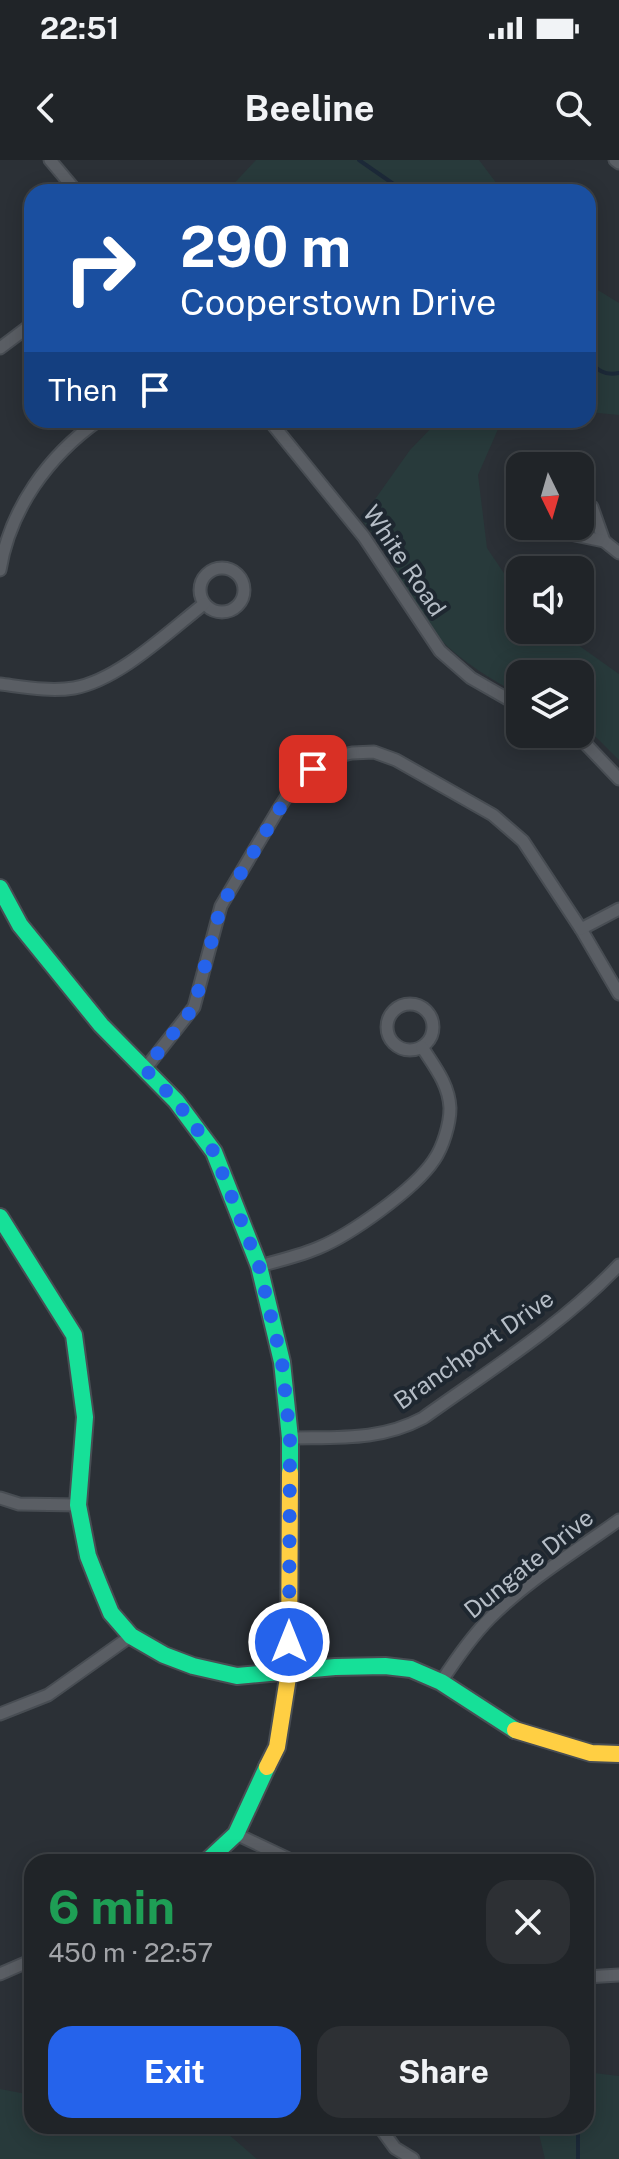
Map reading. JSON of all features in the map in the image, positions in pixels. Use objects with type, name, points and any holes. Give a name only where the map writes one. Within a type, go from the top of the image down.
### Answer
[{"type":"street","points":[[50,160],[70,184]]},
{"type":"street","points":[[0,348],[24,330]]},
{"type":"street","points":[[0,570],[5,541],[22,501],[45,471],[87,428]]},
{"type":"street","name":"White Road","points":[[275,428],[364,537],[440,651],[471,678],[506,698]]},
{"type":"street","points":[[594,513],[604,541]]},
{"type":"street","points":[[594,539],[604,541],[619,553]]},
{"type":"street","points":[[223,568],[240,578],[243,596],[232,610],[217,612],[204,604],[200,593],[205,575],[223,568]]},
{"type":"street","points":[[0,684],[45,689],[74,688],[97,682],[124,666],[204,604]]},
{"type":"street","points":[[589,748],[619,779]]},
{"type":"street","points":[[145,1069],[194,1007],[221,906],[294,785],[330,758],[352,753],[374,752],[396,760],[493,815],[523,841],[619,994]]},
{"type":"street","points":[[0,888],[20,925],[101,1025],[176,1101],[214,1152],[259,1266],[282,1362],[290,1438],[289,1671],[277,1747],[236,1834],[215,1854]]},
{"type":"street","points":[[581,929],[619,909]]},
{"type":"street","points":[[413,1004],[427,1012],[433,1033],[422,1047],[410,1051],[393,1043],[386,1030],[394,1010],[413,1004]]},
{"type":"street","points":[[259,1266],[318,1248],[355,1228],[416,1181],[435,1159],[444,1139],[450,1108],[445,1082],[422,1047]]},
{"type":"street","points":[[0,1217],[74,1335],[85,1417],[78,1505],[88,1556],[99,1584],[111,1613],[131,1636],[164,1655],[193,1666],[237,1676],[385,1666],[411,1669],[441,1682],[516,1731],[591,1753],[619,1754]]},
{"type":"street","name":"Branchport Drive","points":[[290,1438],[384,1434],[423,1418],[594,1291],[619,1265]]},
{"type":"street","points":[[0,1498],[19,1504],[78,1505]]},
{"type":"street","name":"Dungate Drive","points":[[441,1682],[461,1651],[491,1617],[619,1520]]},
{"type":"street","points":[[0,1714],[48,1695],[131,1636]]},
{"type":"street","points":[[236,1834],[278,1854]]},
{"type":"street","points":[[0,1974],[24,1964]]},
{"type":"street","points":[[594,1977],[619,1975]]},
{"type":"street","points":[[385,2134],[395,2148],[413,2159]]},
{"type":"shaded area","points":[[256,160],[479,160],[497,184],[234,184]]},
{"type":"shaded area","points":[[596,289],[619,303],[619,415],[596,413]]},
{"type":"shaded area","points":[[431,428],[499,428],[478,475],[487,548],[506,576],[506,644],[577,644],[619,674],[619,760],[594,736],[594,660],[506,660],[506,687],[496,681],[450,649],[431,629],[387,554],[361,519],[410,450]]},
{"type":"shaded area","points":[[594,2073],[619,2076],[619,2159],[545,2159],[539,2134],[594,2134]]},
{"type":"shaded area","points":[[0,2089],[24,2094],[24,2134],[228,2134],[257,2159],[0,2159]]},
{"type":"waterway","points":[[359,160],[394,184]]},
{"type":"waterway","points":[[596,367],[609,374],[619,373]]},
{"type":"waterway","points":[[578,2134],[578,2159]]},
{"type":"traffic: fast","points":[[0,888],[20,925],[101,1025],[176,1101],[214,1152],[259,1266],[282,1362],[290,1438],[290,1473]]},
{"type":"traffic: fast","points":[[0,1217],[74,1335],[85,1417],[78,1505],[88,1556],[99,1584],[111,1613],[131,1636],[164,1655],[193,1666],[237,1676],[335,1667],[411,1669],[441,1682],[515,1730]]},
{"type":"traffic: fast","points":[[215,1854],[236,1834],[267,1767]]},
{"type":"traffic: slow","points":[[267,1767],[277,1747],[289,1671],[290,1473]]},
{"type":"traffic: slow","points":[[515,1730],[591,1753],[619,1754]]},
{"type":"route","points":[[289,1642],[290,1438],[282,1362],[259,1266],[214,1152],[176,1101],[145,1069],[194,1007],[221,906],[294,785],[313,769]]}]
